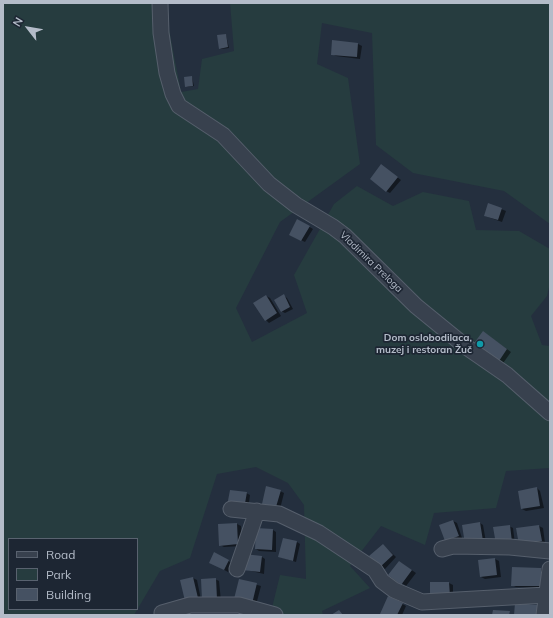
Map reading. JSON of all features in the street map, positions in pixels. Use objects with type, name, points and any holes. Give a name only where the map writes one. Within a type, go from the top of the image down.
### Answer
[{"type":"street","name":"Vladimira Preloga","points":[[160,3],[161,33],[167,73],[173,94],[179,106],[223,135],[237,148],[269,184],[296,205],[345,236],[416,306],[465,346],[507,375],[550,413]]},
{"type":"street","points":[[231,509],[279,514],[319,533],[375,570],[382,582],[394,590],[422,602],[546,595]]},
{"type":"street","points":[[237,569],[257,511]]},
{"type":"street","points":[[442,549],[453,546],[510,547],[550,551]]},
{"type":"street","points":[[544,615],[550,569]]},
{"type":"street","points":[[162,613],[190,605],[239,605],[274,615]]},
{"type":"green space","points":[[3,3],[164,3],[181,92],[198,89],[202,59],[234,51],[230,3],[550,3],[550,224],[504,191],[413,173],[376,145],[372,33],[322,23],[317,64],[348,78],[360,164],[280,222],[236,308],[252,342],[307,313],[294,275],[334,204],[357,186],[393,206],[423,192],[469,201],[476,230],[519,231],[550,249],[550,283],[547,296],[531,316],[542,345],[550,346],[550,468],[506,471],[496,508],[434,513],[425,545],[381,526],[350,566],[370,588],[322,611],[323,615],[272,615],[271,612],[280,575],[306,579],[304,505],[288,483],[256,467],[217,474],[190,558],[160,571],[138,608],[138,538],[8,538],[8,610],[137,610],[134,615],[3,615]]},
{"type":"building","points":[[226,34],[228,47],[219,49],[217,35]]},
{"type":"building","points":[[332,40],[358,43],[357,57],[331,55]]},
{"type":"building","points":[[192,76],[193,86],[185,87],[184,77]]},
{"type":"building","points":[[381,164],[398,177],[386,192],[370,179]]},
{"type":"building","points":[[488,203],[502,208],[498,220],[484,216]]},
{"type":"building","points":[[297,219],[310,226],[301,241],[289,235]]},
{"type":"building","points":[[284,294],[290,307],[281,312],[274,300]]},
{"type":"building","points":[[266,295],[277,313],[265,321],[253,303]]},
{"type":"building","points":[[483,331],[507,349],[497,364],[472,346]]},
{"type":"building","points":[[266,486],[281,490],[276,507],[262,504]]},
{"type":"building","points":[[537,487],[540,506],[521,509],[518,491]]},
{"type":"building","points":[[230,490],[247,492],[244,509],[227,506]]},
{"type":"building","points":[[453,520],[459,536],[445,541],[439,525]]},
{"type":"building","points":[[480,522],[483,541],[465,544],[462,525]]},
{"type":"building","points":[[237,523],[238,544],[219,546],[218,524]]},
{"type":"building","points":[[510,525],[512,542],[496,544],[493,527]]},
{"type":"building","points":[[539,525],[542,541],[519,545],[516,528]]},
{"type":"building","points":[[256,528],[273,529],[272,550],[255,549]]},
{"type":"building","points":[[283,538],[297,541],[293,561],[278,557]]},
{"type":"building","points":[[383,544],[393,555],[380,567],[369,556]]},
{"type":"building","points":[[214,552],[229,560],[224,570],[209,563]]},
{"type":"building","points":[[244,554],[262,556],[260,572],[242,570]]},
{"type":"building","points":[[495,558],[497,575],[480,577],[478,560]]},
{"type":"building","points":[[399,561],[412,570],[401,585],[388,575]]},
{"type":"building","points":[[512,567],[541,568],[541,586],[511,586]]},
{"type":"building","points":[[193,577],[198,598],[185,601],[180,580]]},
{"type":"building","points":[[216,578],[217,599],[202,600],[201,579]]},
{"type":"building","points":[[239,579],[257,583],[252,604],[234,599]]},
{"type":"building","points":[[430,582],[449,582],[450,596],[430,597]]},
{"type":"building","points":[[388,596],[403,603],[397,615],[380,614]]},
{"type":"building","points":[[515,603],[538,605],[537,615],[514,615]]},
{"type":"building","points":[[339,610],[343,615],[331,615]]},
{"type":"building","points":[[493,610],[510,611],[509,615],[492,615]]},
{"type":"place","name":"Dom oslobodilaca, muzej i restoran Žuč","points":[[480,344]]}]
